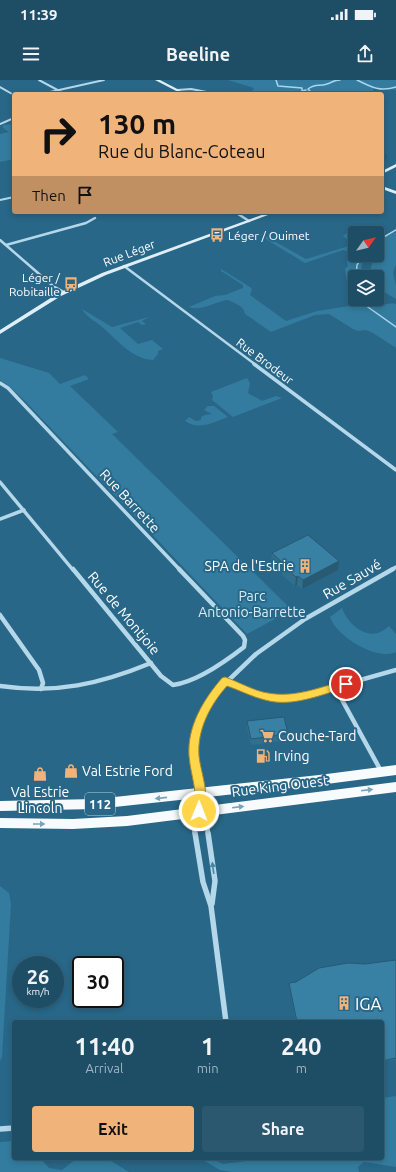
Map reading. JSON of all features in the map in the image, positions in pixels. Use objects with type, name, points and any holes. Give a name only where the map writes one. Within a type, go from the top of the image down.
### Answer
[{"type":"main road","name":"Rue King Ouest","points":[[0,806],[90,805],[200,794],[396,770]]},
{"type":"main road","name":"Rue King Ouest","points":[[0,823],[97,823],[396,787]]},
{"type":"street","points":[[40,80],[62,92]]},
{"type":"street","points":[[50,92],[104,80]]},
{"type":"street","points":[[152,80],[177,90],[191,89],[207,92]]},
{"type":"street","points":[[157,80],[181,92]]},
{"type":"street","points":[[0,87],[12,94]]},
{"type":"street","points":[[0,124],[12,119]]},
{"type":"street","points":[[384,172],[396,165]]},
{"type":"street","points":[[384,188],[396,193]]},
{"type":"street","points":[[0,200],[12,197]]},
{"type":"street","points":[[238,214],[249,221]]},
{"type":"street","name":"Rue Léger","points":[[0,332],[64,292],[124,266],[268,214]]},
{"type":"street","points":[[6,245],[86,223],[95,218]]},
{"type":"street","points":[[0,240],[52,285],[64,292]]},
{"type":"street","name":"Rue Brodeur","points":[[124,266],[396,470]]},
{"type":"street","name":"Rue Barrette","points":[[0,383],[8,388],[243,636]]},
{"type":"street","name":"Rue de Montjoie","points":[[0,482],[151,663],[170,683],[174,685],[183,684],[241,650],[246,644],[243,636]]},
{"type":"street","points":[[0,519],[24,510]]},
{"type":"street","name":"Rue Sauvé","points":[[211,906],[203,882],[193,823],[199,811],[200,794],[194,755],[196,732],[210,698],[225,681],[256,654],[305,619],[396,567]]},
{"type":"street","points":[[0,615],[39,670],[43,683],[41,689]]},
{"type":"street","points":[[0,686],[41,689],[91,685],[122,675],[151,663]]},
{"type":"street","points":[[225,681],[258,694],[274,698],[294,698],[396,670]]},
{"type":"street","points":[[335,687],[381,771]]},
{"type":"street","points":[[199,811],[207,824],[215,881],[211,906],[226,1020]]},
{"type":"street","points":[[0,1129],[12,1128]]},
{"type":"green space","points":[[228,80],[396,80],[396,90],[374,88],[373,92],[250,92],[254,88]]},
{"type":"green space","points":[[12,124],[12,159],[0,162],[0,134],[9,132],[3,128],[3,125]]},
{"type":"green space","points":[[258,232],[306,259],[348,246],[348,251],[343,250],[305,263],[267,240]]},
{"type":"green space","points":[[348,232],[348,240],[343,236]]},
{"type":"green space","points":[[396,232],[396,264],[393,273],[396,286],[396,299],[384,292],[384,270],[371,270],[373,262],[384,262],[384,237]]},
{"type":"green space","points":[[348,261],[348,262],[363,262],[361,270],[348,270],[348,286],[345,269],[348,266],[347,262]]},
{"type":"green space","points":[[221,269],[250,287],[252,289],[250,295],[286,321],[317,311],[349,306],[375,307],[396,304],[396,348],[373,333],[366,330],[358,331],[353,329],[329,314],[315,315],[271,332],[245,314],[239,305],[228,300],[198,308],[189,307],[215,296],[225,295],[243,288],[243,285],[221,271]]},
{"type":"green space","points":[[82,309],[112,327],[149,317],[142,321],[146,324],[142,325],[138,322],[120,328],[138,344],[152,340],[163,349],[158,351],[158,354],[153,360],[138,356],[125,348],[101,326],[88,317]]},
{"type":"green space","name":"Parc Antonio-Barrette","points":[[0,358],[49,373],[60,384],[85,375],[89,379],[70,386],[118,432],[112,434],[292,610],[247,634],[24,400],[0,380]]},
{"type":"green space","points":[[247,378],[250,383],[248,393],[250,395],[262,401],[276,396],[282,398],[233,417],[212,400],[213,396],[211,392]]},
{"type":"green space","points":[[208,406],[214,406],[228,417],[206,425],[190,424],[185,421],[189,417],[196,421],[201,420],[201,417],[212,414],[204,410]]},
{"type":"green space","points":[[342,608],[345,615],[355,627],[361,631],[375,633],[382,631],[389,626],[396,634],[396,652],[388,654],[378,653],[368,650],[348,639],[340,632],[330,617]]},
{"type":"green space","points":[[0,886],[9,893],[11,904],[2,1057],[0,1061]]},
{"type":"green space","points":[[396,1096],[396,1167],[364,1162],[358,1167],[359,1172],[232,1172],[220,1170],[203,1160],[215,1160],[223,1164],[254,1160],[384,1160],[384,1098]]},
{"type":"green space","points":[[12,1141],[12,1160],[42,1160],[49,1168],[62,1170],[74,1160],[109,1160],[129,1172],[0,1172],[0,1142]]},
{"type":"building","name":"SPA de l'Estrie","points":[[308,535],[339,561],[303,580],[298,576],[296,577],[283,566],[285,565],[272,553]]},
{"type":"building","name":"Couche-Tard","points":[[284,717],[288,734],[251,739],[247,721]]},
{"type":"building","name":"IGA","points":[[396,960],[396,1058],[384,1061],[384,1020],[297,1020],[289,983],[296,982],[319,968],[348,963],[365,964]]},
{"type":"waterway","points":[[276,80],[278,86],[302,88],[302,91],[306,90]]},
{"type":"waterway","points":[[307,92],[310,91],[308,89],[313,86],[324,85],[340,80]]},
{"type":"waterway","points":[[357,80],[371,87],[380,89],[396,87]]},
{"type":"waterway","points":[[384,237],[396,230]]},
{"type":"waterway","points":[[357,270],[359,262]]},
{"type":"waterway","points":[[366,306],[396,327]]},
{"type":"place","name":"Léger / Ouimet","points":[[217,235]]},
{"type":"place","name":"Léger / Robitaille","points":[[71,284]]},
{"type":"place","name":"SPA de l'Estrie","points":[[305,566]]},
{"type":"place","name":"Couche-Tard","points":[[267,736]]},
{"type":"place","name":"Irving","points":[[263,756]]},
{"type":"place","name":"Val Estrie Ford","points":[[71,771]]},
{"type":"place","name":"Val Estrie Lincoln","points":[[40,774]]},
{"type":"place","name":"IGA","points":[[344,1003]]},
{"type":"route","points":[[199,811],[200,794],[194,755],[196,732],[210,698],[225,681],[266,697],[284,699],[294,698],[346,684]]}]
